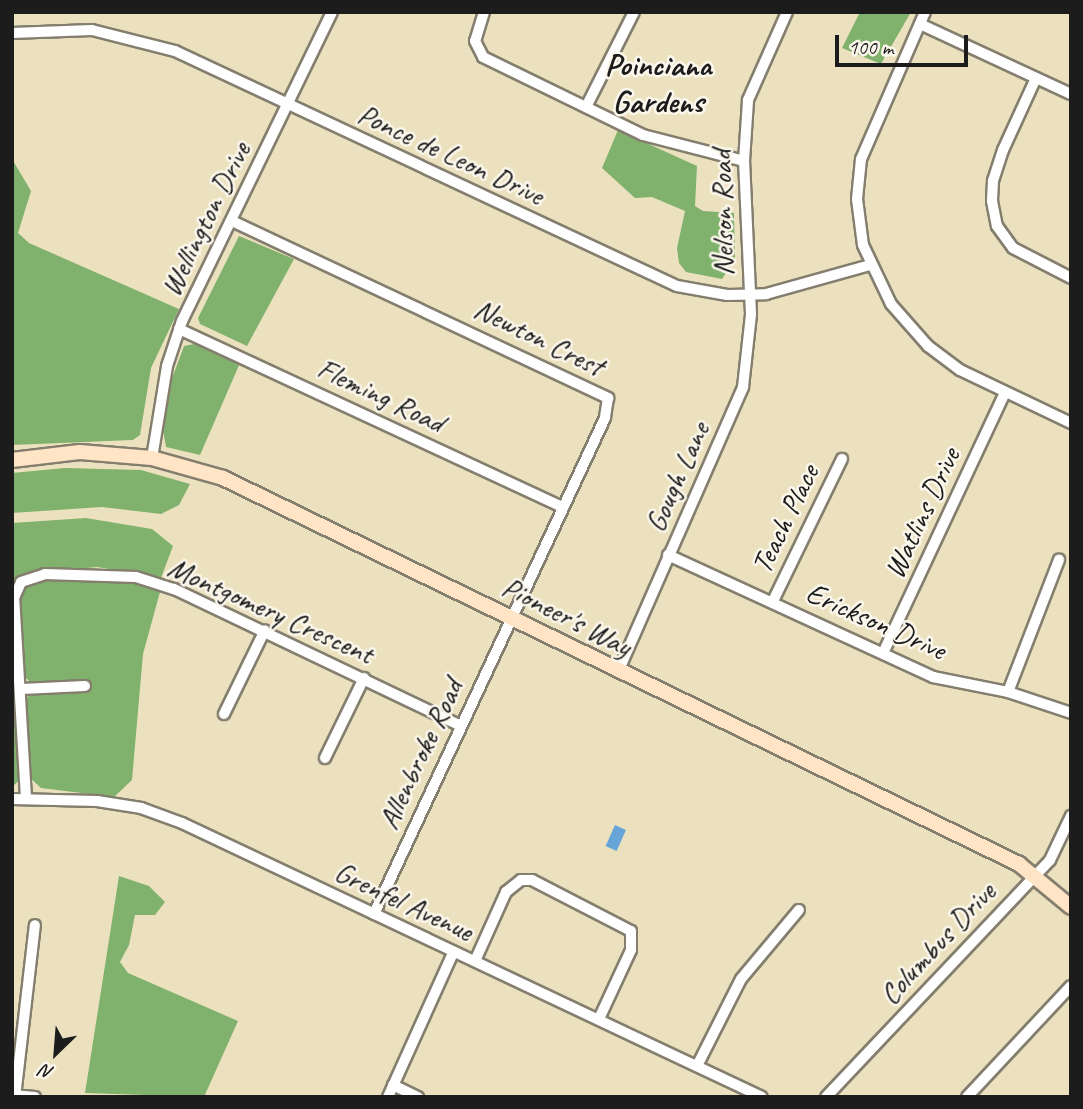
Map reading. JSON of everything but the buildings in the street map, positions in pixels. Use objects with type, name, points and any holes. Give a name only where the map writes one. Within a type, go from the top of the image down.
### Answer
[{"type":"main road","name":"Pioneer's Way","points":[[12,460],[80,452],[152,458],[223,478],[513,616],[618,671],[1035,875],[1071,907]]},
{"type":"street","name":"Wellington Drive","points":[[152,458],[167,366],[179,329],[332,12]]},
{"type":"street","points":[[484,12],[475,41],[483,57],[643,135],[744,161]]},
{"type":"street","points":[[586,107],[635,12]]},
{"type":"street","name":"Nelson Road","points":[[749,295],[744,161],[748,100],[787,12]]},
{"type":"street","points":[[925,12],[861,159],[857,199],[870,265],[891,304],[928,346],[960,370],[1071,423]]},
{"type":"street","points":[[920,24],[1071,94]]},
{"type":"street","name":"Ponce de Leon Drive","points":[[12,33],[92,30],[175,51],[677,286],[749,295],[792,290],[870,265]]},
{"type":"street","points":[[1036,78],[1003,150],[992,181],[992,201],[997,226],[1013,248],[1071,278]]},
{"type":"street","name":"Newton Crest","points":[[232,221],[608,398],[605,418],[513,616]]},
{"type":"street","name":"Gough Lane","points":[[618,671],[743,387],[751,314],[749,295]]},
{"type":"street","name":"Fleming Road","points":[[179,329],[562,507]]},
{"type":"street","name":"Watlins Drive","points":[[883,653],[1005,393]]},
{"type":"street","name":"Teach Place","points":[[773,601],[842,459]]},
{"type":"street","name":"Erickson Drive","points":[[668,555],[773,601],[933,677],[1008,692],[1071,713]]},
{"type":"street","points":[[1008,692],[1059,560]]},
{"type":"street","name":"Montgomery Crescent","points":[[26,799],[14,598],[21,582],[45,574],[136,577],[174,589],[460,725]]},
{"type":"street","name":"Allenbroke Road","points":[[374,914],[513,616]]},
{"type":"street","points":[[224,714],[265,630]]},
{"type":"street","points":[[325,758],[364,678]]},
{"type":"street","points":[[21,689],[85,686]]},
{"type":"street","name":"Grenfel Avenue","points":[[12,799],[97,801],[141,808],[475,961],[762,1097]]},
{"type":"street","name":"Columbus Drive","points":[[826,1097],[1050,860],[1071,816]]},
{"type":"street","points":[[475,961],[506,892],[521,880],[532,880],[631,931],[631,950],[599,1019]]},
{"type":"street","points":[[697,1066],[741,979],[799,910]]},
{"type":"street","points":[[35,925],[14,1095],[35,1097]]},
{"type":"street","points":[[388,1097],[453,953]]},
{"type":"street","points":[[967,1097],[1071,986]]},
{"type":"street","points":[[393,1085],[418,1097]]},
{"type":"green space","points":[[860,12],[911,12],[881,64],[842,48]]},
{"type":"green space","points":[[618,130],[697,166],[695,206],[703,211],[734,213],[735,259],[722,279],[686,272],[679,263],[677,248],[685,211],[652,197],[635,198],[602,168]]},
{"type":"green space","points":[[12,159],[31,191],[18,233],[29,243],[179,309],[151,368],[140,435],[133,440],[12,445]]},
{"type":"green space","points":[[239,236],[294,259],[247,346],[200,324],[198,318]]},
{"type":"green space","points":[[199,343],[240,363],[200,455],[166,447],[163,430],[168,389],[184,346]]},
{"type":"green space","points":[[65,468],[141,470],[190,484],[179,505],[161,514],[102,507],[12,513],[12,473]]},
{"type":"green space","points":[[86,518],[152,529],[173,546],[161,578],[97,567],[44,572],[12,582],[12,523]]},
{"type":"green space","points":[[47,577],[129,580],[160,592],[143,654],[132,780],[114,797],[41,788],[29,777],[26,699],[30,693],[80,691],[89,686],[86,681],[32,684],[23,675],[16,599],[21,588]]},
{"type":"green space","points":[[12,643],[22,778],[12,787]]},
{"type":"green space","points":[[119,876],[149,886],[165,902],[155,915],[135,915],[129,945],[120,962],[128,973],[238,1021],[204,1097],[85,1093]]},
{"type":"water","points":[[615,825],[626,830],[617,851],[606,846]]},
{"type":"district","name":"Poinciana Gardens","points":[[658,84]]}]
